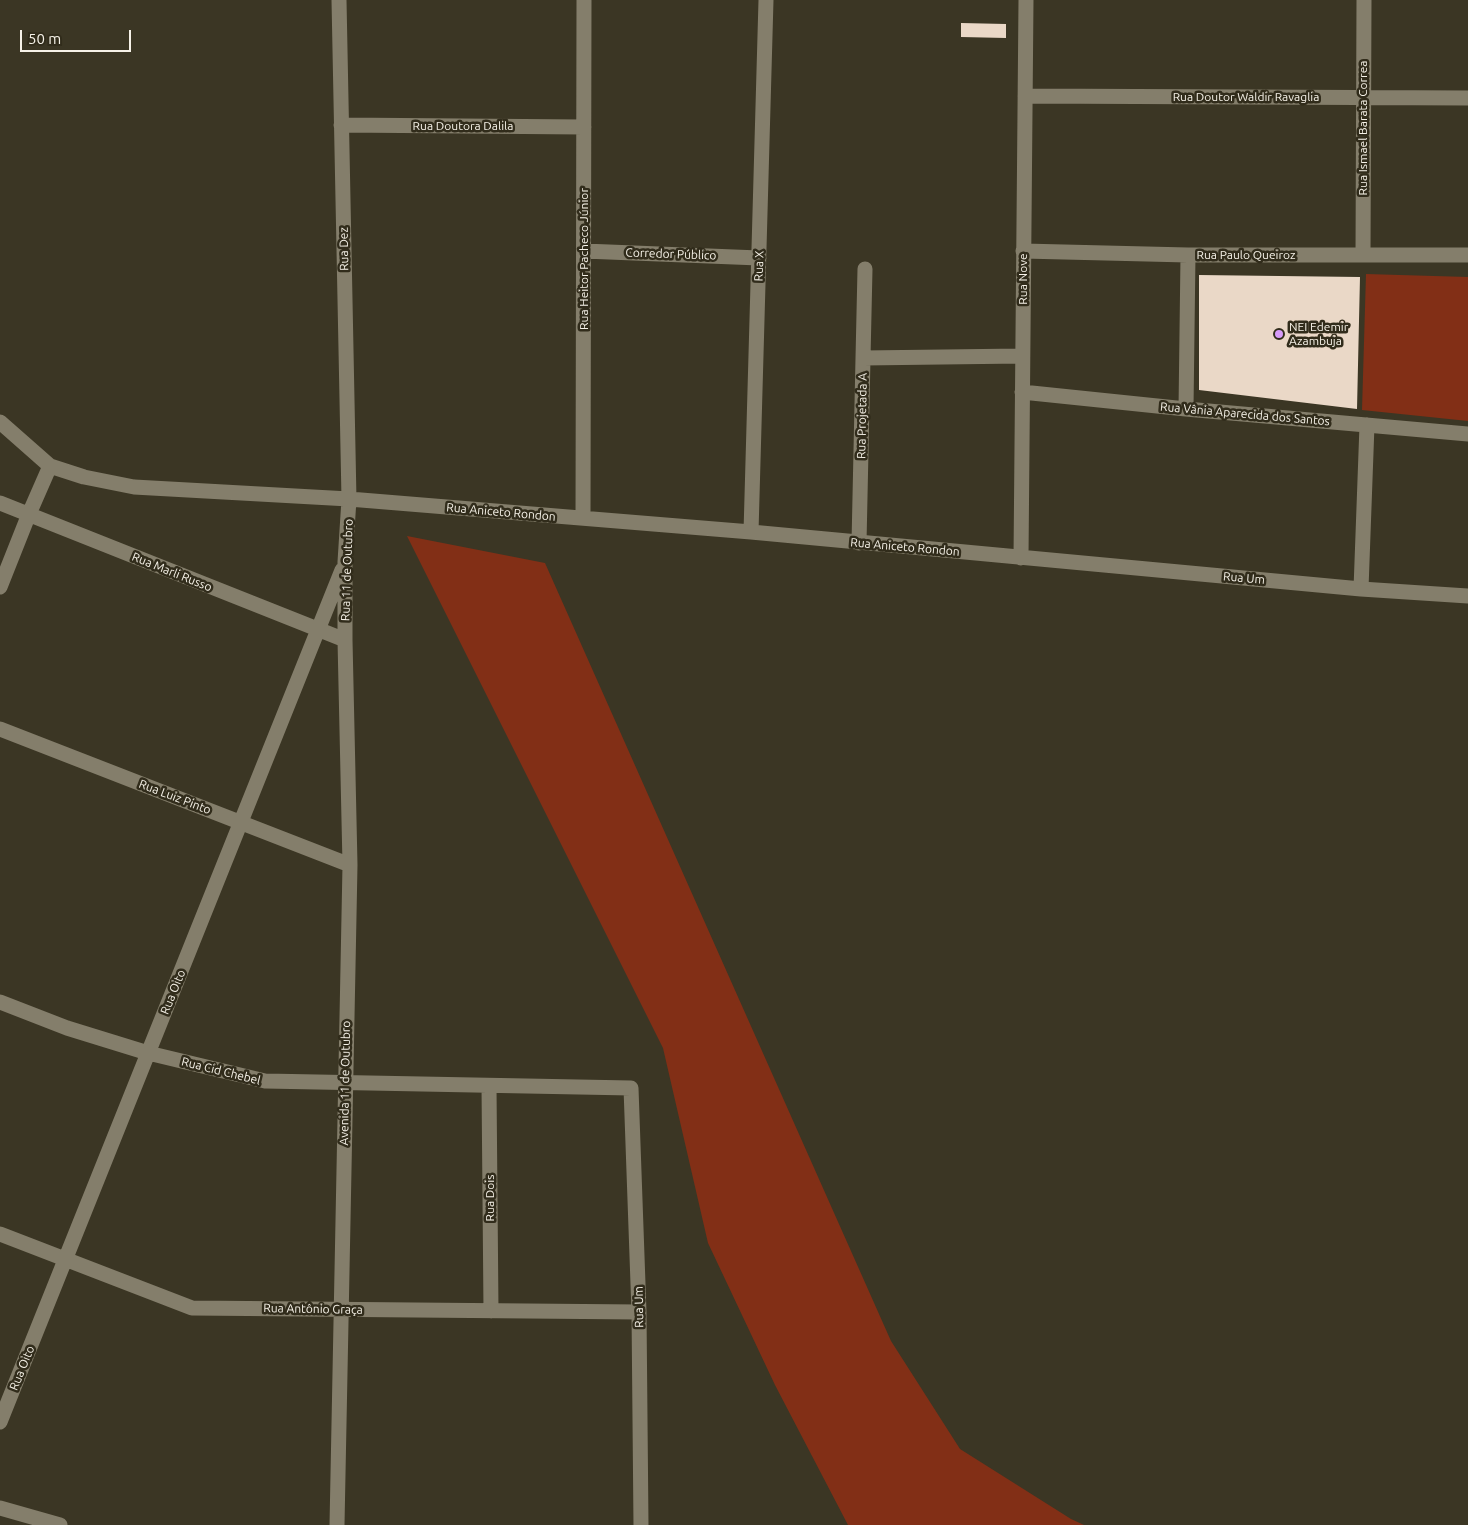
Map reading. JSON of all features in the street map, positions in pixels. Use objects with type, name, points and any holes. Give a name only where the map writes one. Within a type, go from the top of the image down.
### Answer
[{"type":"street","name":"Rua Dez","points":[[339,0],[349,499]]},
{"type":"street","name":"Rua Heitor Pacheco Júnior","points":[[583,518],[584,0]]},
{"type":"street","name":"Rua X","points":[[751,532],[766,0]]},
{"type":"street","name":"Rua Nove","points":[[1021,558],[1026,0]]},
{"type":"street","name":"Rua Ismael Barata Correa","points":[[1363,255],[1364,0]]},
{"type":"street","name":"Rua Doutor Waldir Ravaglia","points":[[1025,96],[1468,98]]},
{"type":"street","name":"Rua Doutora Dalila","points":[[341,125],[584,127]]},
{"type":"street","name":"Corredor Público","points":[[584,250],[759,258]]},
{"type":"street","name":"Rua Paulo Queiroz","points":[[1023,251],[1188,255],[1468,255]]},
{"type":"street","points":[[1186,409],[1188,255]]},
{"type":"street","points":[[863,358],[865,269]]},
{"type":"street","name":"Rua Projetada A","points":[[859,543],[863,358],[1022,356]]},
{"type":"street","name":"Rua Vânia Aparecida dos Santos","points":[[1022,392],[1186,409],[1468,434]]},
{"type":"street","name":"Rua Aniceto Rondon","points":[[0,422],[50,466],[84,477],[134,487],[349,499],[751,532],[1021,558]]},
{"type":"street","points":[[1361,589],[1366,425]]},
{"type":"street","points":[[0,588],[50,466]]},
{"type":"street","name":"Rua 11 de Outubro","points":[[345,640],[345,562],[349,499]]},
{"type":"street","name":"Rua Marli Russo","points":[[0,503],[345,640]]},
{"type":"street","name":"Rua Um","points":[[1021,558],[1361,589],[1468,596]]},
{"type":"street","name":"Rua Oito","points":[[0,1422],[345,562]]},
{"type":"street","name":"Avenida 11 de Outubro","points":[[337,1525],[350,865],[345,640]]},
{"type":"street","name":"Rua Luiz Pinto","points":[[0,729],[350,865]]},
{"type":"street","name":"Rua Cid Chebel","points":[[0,1002],[67,1028],[148,1053],[265,1081],[631,1088]]},
{"type":"street","name":"Rua Dois","points":[[489,1086],[490,1311]]},
{"type":"street","name":"Rua Um","points":[[631,1088],[639,1312],[641,1525]]},
{"type":"street","name":"Rua Antônio Graça","points":[[0,1234],[192,1308],[639,1312]]},
{"type":"street","points":[[0,1508],[60,1525]]},
{"type":"shaded area","points":[[1366,274],[1468,277],[1468,421],[1362,410]]},
{"type":"shaded area","points":[[407,536],[545,563],[891,1341],[960,1449],[1071,1519],[1084,1525],[848,1525],[775,1385],[708,1243],[663,1048]]},
{"type":"building","points":[[961,23],[1006,24],[1006,38],[961,37]]},
{"type":"building","name":"NEI Edemir Azambuja","points":[[1199,275],[1360,277],[1357,409],[1199,390]]},
{"type":"place","name":"NEI Edemir Azambuja","points":[[1279,334]]}]
